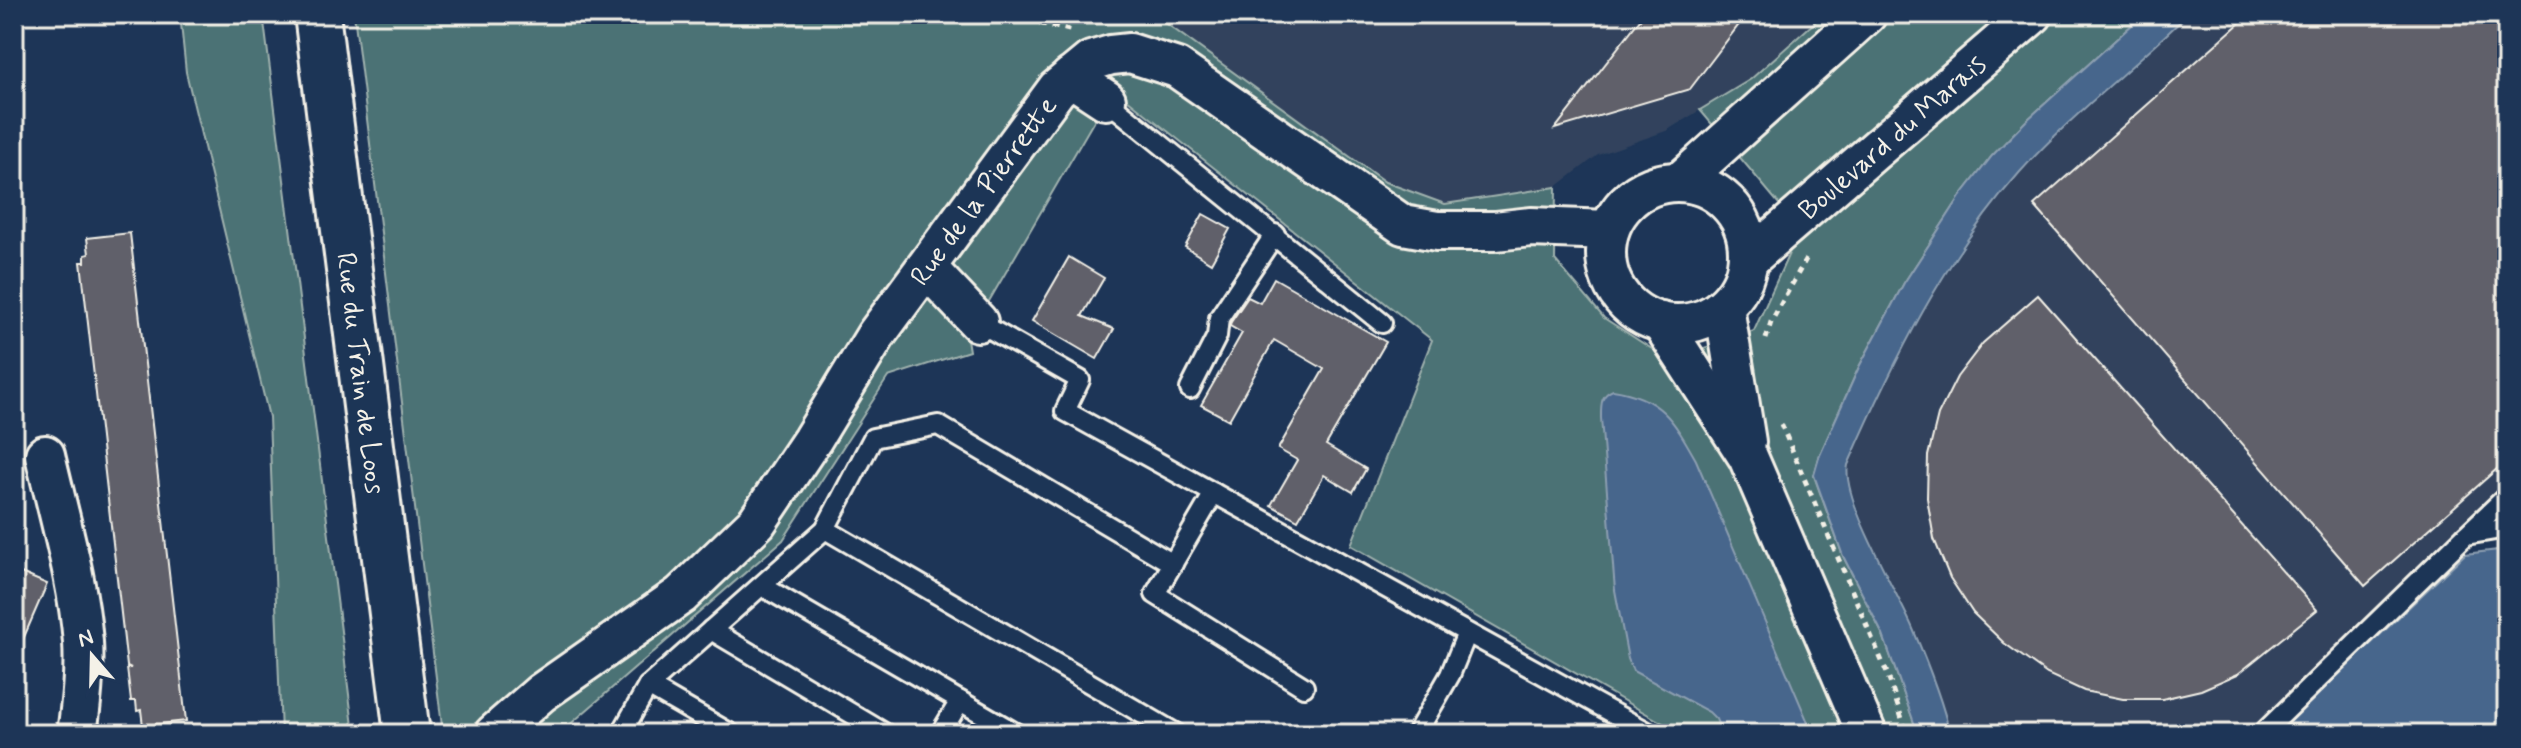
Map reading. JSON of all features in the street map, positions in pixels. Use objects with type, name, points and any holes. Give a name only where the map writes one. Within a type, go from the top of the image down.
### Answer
[{"type":"street","name":"Rue du Train de Loos","points":[[317,14],[407,734]]},
{"type":"street","points":[[1680,182],[1867,14]]},
{"type":"street","name":"Boulevard du Marais","points":[[1749,259],[2033,14]]},
{"type":"street","name":"Rue de la Pierrette","points":[[494,734],[541,693],[681,595],[757,522],[876,335],[1057,89],[1091,61],[1130,53],[1177,68],[1403,225],[1437,231],[1495,231],[1531,227],[1609,230]]},
{"type":"street","points":[[1071,77],[1106,100]]},
{"type":"street","points":[[1680,182],[1703,186],[1722,198],[1738,215],[1747,236],[1749,259],[1745,277],[1724,307],[1705,319],[1683,324],[1661,322],[1639,314],[1622,298],[1610,277],[1606,254],[1609,230],[1620,210],[1637,194],[1658,185],[1680,182]]},
{"type":"street","points":[[927,268],[978,322]]},
{"type":"street","points":[[1724,307],[1748,457]]},
{"type":"street","points":[[1661,322],[1748,457],[1867,734]]},
{"type":"street","points":[[45,455],[78,604],[83,641],[77,734]]},
{"type":"lane","points":[[1106,100],[1382,323]]},
{"type":"lane","points":[[1190,389],[1217,336],[1219,318],[1275,234]]},
{"type":"lane","points":[[978,322],[1080,380],[1065,411],[1651,734]]},
{"type":"lane","points":[[621,734],[648,686],[825,529],[873,438],[938,425],[1173,564]]},
{"type":"lane","points":[[1214,493],[1155,594],[1304,687]]},
{"type":"lane","points":[[2262,734],[2507,496]]},
{"type":"lane","points":[[2466,535],[2507,528]]},
{"type":"lane","points":[[825,529],[1177,734]]},
{"type":"lane","points":[[762,586],[1017,734]]},
{"type":"lane","points":[[711,630],[886,734]]},
{"type":"lane","points":[[1416,734],[1450,675],[1467,633]]},
{"type":"lane","points":[[648,686],[731,734]]},
{"type":"lane","points":[[940,734],[960,701]]},
{"type":"path","points":[[1765,345],[1771,322],[1808,253]]},
{"type":"path","points":[[1781,423],[1887,673],[1907,734]]},
{"type":"shaded area","points":[[1153,14],[1824,14],[1751,79],[1666,131],[1598,155],[1556,187],[1445,204],[1385,182]]},
{"type":"shaded area","points":[[2144,14],[2188,14],[2060,131],[1993,205],[1944,275],[1902,349],[1848,465],[1853,500],[1906,613],[1950,734],[1918,734],[1883,635],[1843,556],[1814,475],[1820,454],[1859,367],[1904,283],[1960,197],[1992,156],[2026,121]]},
{"type":"shaded area","points":[[2188,14],[2507,14],[2507,514],[2276,734],[1950,734],[1913,628],[1870,542],[1846,476],[1848,464],[1883,384],[1933,294],[1978,226],[2018,174],[2052,138]]},
{"type":"shaded area","points":[[1613,390],[1643,398],[1655,405],[1673,423],[1688,446],[1813,734],[1722,734],[1716,719],[1709,712],[1633,671],[1615,590],[1601,418],[1603,398]]},
{"type":"shaded area","points":[[2507,549],[2507,734],[2276,734],[2465,554]]},
{"type":"green space","points":[[180,14],[263,14],[354,734],[281,734],[269,417],[186,72]]},
{"type":"green space","points":[[354,14],[1153,14],[1385,182],[1445,204],[1556,187],[1555,260],[1604,318],[1669,360],[1754,331],[1800,229],[1700,110],[1751,79],[1824,14],[2144,14],[2026,121],[1992,156],[1960,197],[1904,283],[1859,367],[1820,454],[1814,476],[1843,556],[1883,635],[1918,734],[1682,734],[1351,545],[1432,340],[1113,88],[967,339],[969,351],[888,377],[783,540],[559,734],[443,734]]},
{"type":"building","points":[[1644,14],[1747,14],[1690,89],[1555,129]]},
{"type":"building","points":[[2250,14],[2507,14],[2507,460],[2365,586],[2034,205]]},
{"type":"building","points":[[1203,214],[1230,229],[1211,263],[1185,247]]},
{"type":"building","points":[[130,233],[186,721],[143,726],[141,710],[137,711],[136,701],[131,701],[127,668],[131,668],[127,666],[81,262],[85,262],[85,255],[89,254],[87,238]]},
{"type":"building","points":[[1069,257],[1104,278],[1082,316],[1114,329],[1097,359],[1032,321]]},
{"type":"building","points":[[1274,278],[1386,342],[1326,445],[1366,469],[1353,492],[1324,475],[1298,520],[1271,505],[1297,460],[1278,449],[1324,369],[1274,340],[1229,420],[1201,405],[1242,333],[1230,326],[1231,322],[1248,297],[1260,303]]},
{"type":"building","points":[[2038,295],[2317,610],[2238,674],[2201,690],[2162,699],[2123,699],[2084,691],[2047,674],[2004,643],[1973,613],[1950,578],[1934,539],[1927,498],[1928,456],[1938,415],[1957,377],[1983,343]]},
{"type":"building","points":[[14,570],[47,584],[14,660]]}]
